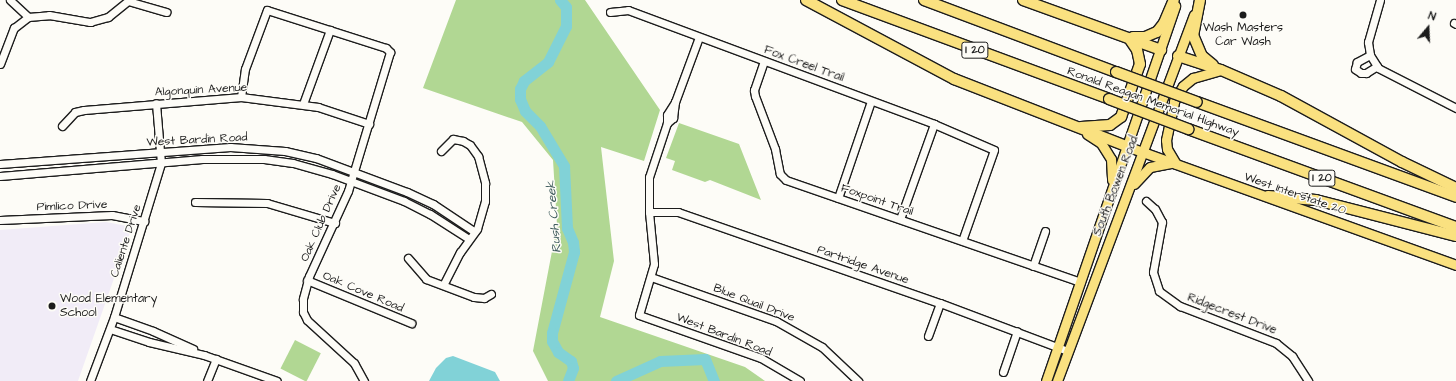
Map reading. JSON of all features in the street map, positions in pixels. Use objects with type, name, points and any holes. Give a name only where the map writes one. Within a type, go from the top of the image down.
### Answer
[{"type":"highway","points":[[806,0],[954,79],[1126,146]]},
{"type":"highway","name":"Ronald Reagan Memorial Highway","points":[[842,0],[1109,100],[1456,227]]},
{"type":"highway","name":"Ronald Reagan Memorial Highway","points":[[924,0],[1456,197]]},
{"type":"highway","points":[[1023,0],[1161,50]]},
{"type":"highway","points":[[1114,32],[1139,38],[1158,32],[1164,23],[1174,0]]},
{"type":"highway","points":[[1200,0],[1193,35],[1196,46],[1202,56],[1221,70]]},
{"type":"highway","points":[[1077,127],[1110,125],[1122,117],[1140,64],[1137,50],[1129,38]]},
{"type":"highway","points":[[1178,56],[1221,70],[1281,96],[1414,169],[1456,188]]},
{"type":"highway","points":[[1268,196],[1316,200],[1456,236]]},
{"type":"main road","name":"South Bowen Road","points":[[1046,381],[1081,282],[1111,189],[1178,0]]},
{"type":"main road","name":"South Bowen Road","points":[[1057,381],[1200,0]]},
{"type":"main road","points":[[1161,50],[1178,56]]},
{"type":"main road","points":[[1128,191],[1150,166],[1174,163],[1167,149],[1166,140],[1174,101],[1183,86],[1193,78],[1221,70]]},
{"type":"main road","points":[[1077,127],[1101,142],[1108,154],[1112,173],[1111,189]]},
{"type":"main road","name":"West Interstate 20","points":[[1126,146],[1456,265]]},
{"type":"street","points":[[10,0],[28,17]]},
{"type":"street","points":[[0,64],[14,28],[28,17],[49,15],[90,22],[108,17],[128,0],[166,12]]},
{"type":"street","points":[[1380,0],[1368,42],[1370,55],[1377,66],[1384,73],[1456,108]]},
{"type":"street","points":[[241,97],[245,69],[267,10],[330,30],[303,104]]},
{"type":"street","name":"Fox Creel Trail","points":[[610,12],[628,10],[934,124],[994,150],[962,241]]},
{"type":"street","name":"Oak Club Drive","points":[[330,30],[386,48],[390,54],[351,181],[334,223],[307,280],[303,299],[303,312],[307,320],[354,363],[364,381]]},
{"type":"street","points":[[651,277],[655,254],[648,212],[648,177],[667,123],[673,118],[675,102],[699,37]]},
{"type":"street","points":[[1370,55],[1357,62],[1355,69],[1361,73],[1366,73],[1377,66]]},
{"type":"street","name":"Foxpoint Trail","points":[[764,61],[754,90],[775,149],[780,174],[786,180],[1081,282]]},
{"type":"street","name":"Algonquin Avenue","points":[[62,126],[75,112],[156,103],[241,97],[303,104],[369,124]]},
{"type":"street","points":[[838,198],[871,101]]},
{"type":"street","name":"Caliente Drive","points":[[90,381],[114,317],[161,163],[156,103]]},
{"type":"street","points":[[900,219],[934,124]]},
{"type":"street","points":[[441,151],[449,142],[458,139],[470,145],[478,156],[485,178],[485,201],[475,232],[469,239],[443,285]]},
{"type":"street","name":"West Bardin Road","points":[[0,164],[258,147],[316,158],[354,172],[433,204],[475,232]]},
{"type":"street","name":"West Bardin Road","points":[[0,176],[161,163],[241,158],[264,159],[293,163],[351,181],[423,211],[469,239]]},
{"type":"street","name":"Ridgecrest Drive","points":[[1146,201],[1155,209],[1162,222],[1153,272],[1159,291],[1180,306],[1276,342],[1292,356],[1308,381]]},
{"type":"street","points":[[195,202],[267,203],[334,223]]},
{"type":"street","name":"Partridge Avenue","points":[[648,212],[678,212],[940,303],[1068,351]]},
{"type":"street","name":"Pimlico Drive","points":[[0,220],[112,215],[144,222]]},
{"type":"street","points":[[1033,266],[1045,231]]},
{"type":"street","points":[[408,258],[426,279],[474,297],[484,298],[491,294]]},
{"type":"street","name":"West Bardin Road","points":[[651,277],[639,314],[761,358],[800,381]]},
{"type":"street","name":"Blue Quail Drive","points":[[651,277],[776,321],[822,347],[858,381]]},
{"type":"street","name":"Oak Cove Road","points":[[307,280],[411,323]]},
{"type":"street","points":[[928,336],[940,303]]},
{"type":"street","points":[[114,317],[153,331],[204,355]]},
{"type":"street","points":[[110,329],[149,342],[204,355],[277,381]]},
{"type":"street","points":[[1003,372],[1017,331]]},
{"type":"street","points":[[207,381],[216,359]]},
{"type":"shaded area","name":"Wood Elementary School","points":[[106,222],[132,227],[78,381],[0,381],[0,230]]},
{"type":"green space","points":[[456,0],[585,0],[660,110],[644,161],[601,147],[614,261],[600,317],[745,367],[765,381],[548,381],[533,351],[557,225],[553,160],[522,122],[423,88]]},
{"type":"green space","points":[[679,123],[739,144],[761,200],[710,180],[705,182],[672,170],[675,161],[666,158]]},
{"type":"green space","points":[[295,340],[321,353],[307,381],[280,369]]},
{"type":"water","points":[[453,356],[495,372],[500,381],[429,381],[436,368],[446,358]]},
{"type":"waterway","name":"Rush Creek","points":[[560,0],[566,7],[566,26],[548,62],[524,81],[520,89],[520,99],[525,111],[540,126],[564,166],[567,228],[573,242],[574,252],[552,333],[552,341],[558,352],[571,361],[573,368],[568,381]]},
{"type":"waterway","name":"Rush Creek","points":[[616,381],[660,361],[705,359],[714,381]]},
{"type":"place","name":"Wash Masters Car Wash","points":[[1243,15]]},
{"type":"place","name":"Wood Elementary School","points":[[52,306]]}]
